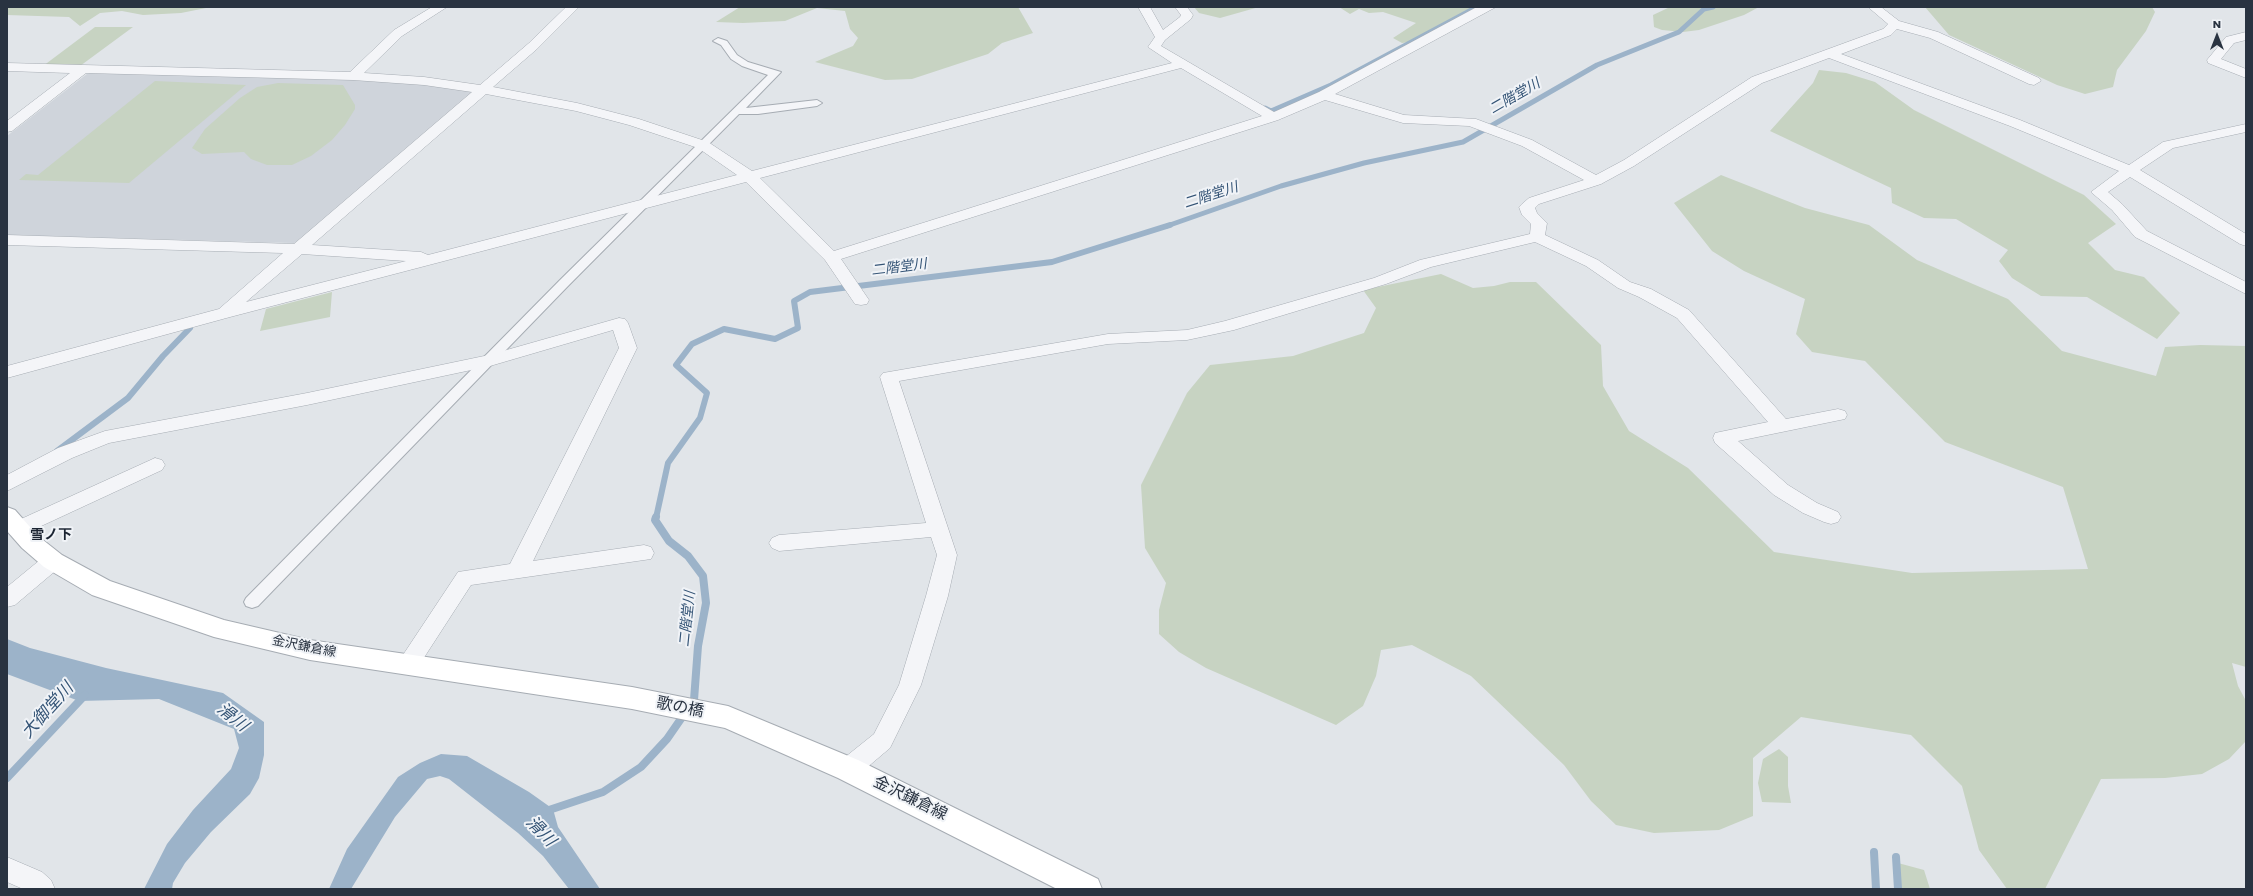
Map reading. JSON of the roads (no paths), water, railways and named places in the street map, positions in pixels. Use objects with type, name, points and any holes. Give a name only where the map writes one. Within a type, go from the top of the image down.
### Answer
[{"type":"main road","name":"金沢鎌倉線","points":[[12,523],[53,561],[101,588],[223,630],[310,650],[632,698]]},
{"type":"main road","name":"歌の橋","points":[[632,698],[728,717]]},
{"type":"main road","name":"金沢鎌倉線","points":[[728,717],[848,769],[1087,889]]},
{"type":"street","points":[[353,76],[398,33],[441,7]]},
{"type":"street","points":[[224,313],[558,24],[573,7]]},
{"type":"street","points":[[1144,7],[1161,37]]},
{"type":"street","points":[[1181,7],[1187,15],[1185,19],[1161,37],[1154,47],[1273,117]]},
{"type":"street","points":[[830,257],[1273,117],[1324,94],[1479,11],[1490,7]]},
{"type":"street","points":[[1874,7],[1895,24],[1934,35],[2034,81]]},
{"type":"street","points":[[1537,237],[1539,223],[1530,215],[1527,207],[1534,201],[1596,181],[1629,163],[1757,80],[1887,32],[1895,24]]},
{"type":"street","points":[[2246,36],[2230,40],[2213,60],[2246,74]]},
{"type":"street","points":[[252,602],[564,283],[775,73],[745,64],[734,57],[724,43],[718,41]]},
{"type":"street","points":[[1830,54],[2015,123],[2129,170],[2246,241]]},
{"type":"street","points":[[7,372],[224,313],[1182,64]]},
{"type":"street","points":[[7,68],[353,76],[424,81],[483,89],[577,107],[640,124],[703,145],[750,176],[830,257],[861,300]]},
{"type":"street","points":[[7,128],[83,69]]},
{"type":"street","points":[[1324,94],[1403,119],[1471,122],[1527,143],[1596,181]]},
{"type":"street","points":[[737,111],[758,111],[818,102]]},
{"type":"street","points":[[2246,128],[2168,145],[2098,192],[2117,206],[2141,234],[2246,289]]},
{"type":"street","points":[[848,769],[882,742],[910,685],[937,596],[947,555],[889,377],[1108,339],[1187,334],[1228,326],[1380,281],[1426,263],[1537,237],[1592,263],[1624,285],[1645,293],[1683,314],[1781,425]]},
{"type":"street","points":[[7,240],[298,249],[439,258]]},
{"type":"street","points":[[7,484],[65,453],[105,437],[307,399],[490,360],[619,323],[628,348],[517,571]]},
{"type":"street","points":[[1831,517],[1810,508],[1781,490],[1722,438],[1781,425],[1838,416]]},
{"type":"street","points":[[12,523],[155,465]]},
{"type":"street","points":[[779,543],[939,528]]},
{"type":"street","points":[[408,664],[465,578],[644,553]]},
{"type":"street","points":[[7,599],[53,561]]},
{"type":"street","points":[[7,869],[33,881],[42,889]]},
{"type":"water","name":"滑川","points":[[7,639],[30,648],[106,668],[223,693],[264,722],[264,755],[259,778],[250,794],[211,832],[185,863],[173,883],[172,889],[144,889],[167,844],[193,810],[231,769],[239,748],[234,729],[159,699],[79,701],[7,674]]},
{"type":"water","name":"滑川","points":[[441,754],[467,756],[529,792],[553,809],[558,827],[600,889],[569,889],[543,856],[518,833],[449,779],[440,776],[427,779],[395,817],[351,889],[329,889],[347,849],[398,777],[420,763]]},
{"type":"waterway","points":[[1265,108],[1271,111],[1331,85],[1477,7]]},
{"type":"waterway","name":"二階堂川","points":[[1169,225],[1281,186],[1364,163],[1463,142],[1597,65],[1679,32],[1704,9],[1713,7]]},
{"type":"waterway","name":"二階堂川","points":[[656,518],[668,463],[700,418],[707,393],[676,365],[692,344],[724,329],[775,339],[798,328],[794,301],[810,292],[1052,262],[1169,225]]},
{"type":"waterway","points":[[57,451],[128,398],[163,356],[190,328]]},
{"type":"waterway","name":"二階堂川","points":[[543,812],[603,792],[641,767],[667,739],[694,700],[698,646],[706,603],[703,576],[688,556],[669,541],[655,520],[656,517]]},
{"type":"waterway","name":"大御堂川","points":[[7,778],[85,695]]},
{"type":"waterway","points":[[1874,852],[1876,889]]},
{"type":"waterway","points":[[1896,857],[1898,889]]},
{"type":"district","name":"雪ノ下","points":[[51,535]]}]
